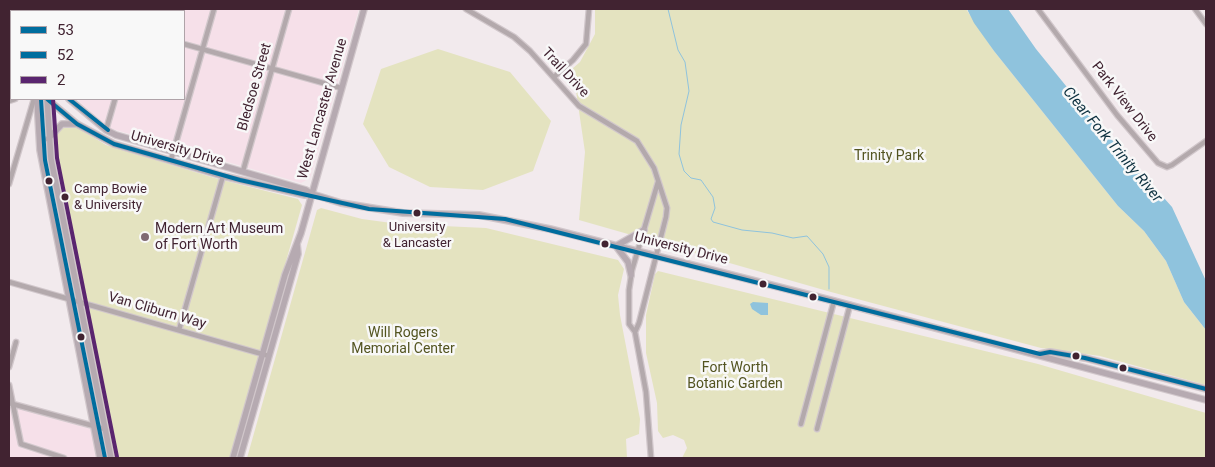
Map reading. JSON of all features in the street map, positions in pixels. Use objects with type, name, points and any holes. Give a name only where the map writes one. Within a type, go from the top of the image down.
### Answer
[{"type":"main road","name":"West Lancaster Avenue","points":[[233,458],[262,354],[312,194],[364,9]]},
{"type":"main road","points":[[36,100],[40,150],[100,458]]},
{"type":"main road","points":[[47,100],[48,138],[111,458]]},
{"type":"main road","name":"University Drive","points":[[48,100],[77,124],[114,144],[223,176],[305,195],[312,194]]},
{"type":"main road","name":"University Drive","points":[[70,100],[106,130],[174,152],[306,190],[312,194],[375,209],[505,219],[834,300],[1040,354],[1050,360],[1206,400]]},
{"type":"main road","points":[[48,138],[62,124],[77,124]]},
{"type":"main road","points":[[223,176],[243,171]]},
{"type":"main road","points":[[49,198],[59,196]]},
{"type":"main road","points":[[631,275],[628,262],[616,246],[644,230]]},
{"type":"main road","name":"West Lancaster Avenue","points":[[240,458],[298,254],[297,244]]},
{"type":"main road","name":"University Drive","points":[[1040,354],[1050,352],[1106,363],[1206,389]]},
{"type":"main road","points":[[84,380],[95,378]]},
{"type":"main road","points":[[87,394],[98,392]]},
{"type":"street","points":[[171,160],[214,9]]},
{"type":"street","name":"Bledsoe Street","points":[[243,171],[288,9]]},
{"type":"street","name":"Trail Drive","points":[[466,9],[514,37],[554,77],[579,106],[637,141],[646,153],[667,208],[639,323],[635,332]]},
{"type":"street","points":[[554,77],[573,60],[586,44],[589,9]]},
{"type":"street","name":"Park View Drive","points":[[1038,9],[1117,115],[1158,163],[1167,167],[1172,165],[1206,141]]},
{"type":"street","points":[[1195,9],[1204,17],[1206,24]]},
{"type":"street","points":[[185,44],[341,88]]},
{"type":"street","points":[[9,184],[36,100]]},
{"type":"street","points":[[106,130],[115,100]]},
{"type":"street","points":[[179,330],[223,176]]},
{"type":"street","name":"Trail Drive","points":[[649,458],[647,402],[635,332],[629,324],[629,290],[631,275],[658,181]]},
{"type":"street","name":"Van Cliburn Way","points":[[9,282],[269,356]]},
{"type":"street","points":[[801,424],[834,300]]},
{"type":"street","points":[[816,428],[850,305]]},
{"type":"street","points":[[9,367],[16,342]]},
{"type":"street","points":[[1103,373],[1106,363]]},
{"type":"street","points":[[9,385],[11,403],[21,444],[64,458]]},
{"type":"street","points":[[11,403],[105,429]]},
{"type":"street","points":[[649,452],[657,452]]},
{"type":"shaded area","points":[[9,9],[48,10],[10,10],[9,59]]},
{"type":"shaded area","points":[[359,9],[310,178],[301,183],[109,128],[79,100],[185,100],[185,10],[70,10]]},
{"type":"shaded area","points":[[9,406],[91,429],[97,458],[9,458]]},
{"type":"green space","name":"Trinity Park","points":[[595,9],[966,9],[994,51],[1118,206],[1144,231],[1166,261],[1184,302],[1206,330],[1206,385],[1100,356],[1041,348],[831,292],[579,220],[585,152],[576,91],[570,81],[572,69],[580,62],[595,34]]},
{"type":"green space","points":[[438,49],[510,72],[551,121],[533,171],[483,190],[430,187],[389,167],[363,124],[381,69]]},
{"type":"green space","points":[[73,125],[106,145],[218,179],[298,199],[302,205],[230,458],[114,458],[59,177],[54,137],[61,126]]},
{"type":"green space","name":"Will Rogers Memorial Center","points":[[321,208],[362,219],[399,224],[486,228],[618,260],[624,269],[618,295],[620,315],[640,419],[639,434],[626,439],[627,458],[247,458],[317,210]]},
{"type":"green space","name":"Fort Worth Botanic Garden","points":[[658,271],[1038,364],[1206,413],[1206,458],[682,458],[687,448],[684,440],[673,435],[663,438],[658,431],[657,403],[646,353],[646,315],[655,274]]},
{"type":"water","name":"Clear Fork Trinity River","points":[[967,9],[1008,9],[1036,49],[1088,113],[1172,207],[1206,281],[1206,330],[1184,302],[1166,261],[1144,231],[1118,206],[994,51],[974,23]]},
{"type":"water","points":[[753,302],[768,303],[768,315],[761,315],[752,309],[750,304]]},
{"type":"waterway","points":[[668,9],[678,50],[685,62],[689,91],[681,125],[679,154],[684,171],[691,178],[701,180],[713,197],[715,208],[711,219],[713,222],[742,230],[772,233],[793,238],[807,236],[823,254],[829,267],[829,289]]},
{"type":"transit line","name":"52","points":[[41,100],[45,160],[105,458]]},
{"type":"transit line","name":"53","points":[[48,100],[77,124],[114,144],[240,180],[369,209],[505,219],[1040,354],[1050,352],[1085,358],[1206,389]]},
{"type":"transit line","name":"2","points":[[53,100],[57,158],[117,457]]},
{"type":"transit line","name":"53","points":[[70,100],[108,130]]},
{"type":"place","name":"Camp Bowie & University","points":[[65,197]]},
{"type":"place","name":"University & Lancaster","points":[[417,213]]},
{"type":"place","name":"Modern Art Museum of Fort Worth","points":[[145,237]]}]
